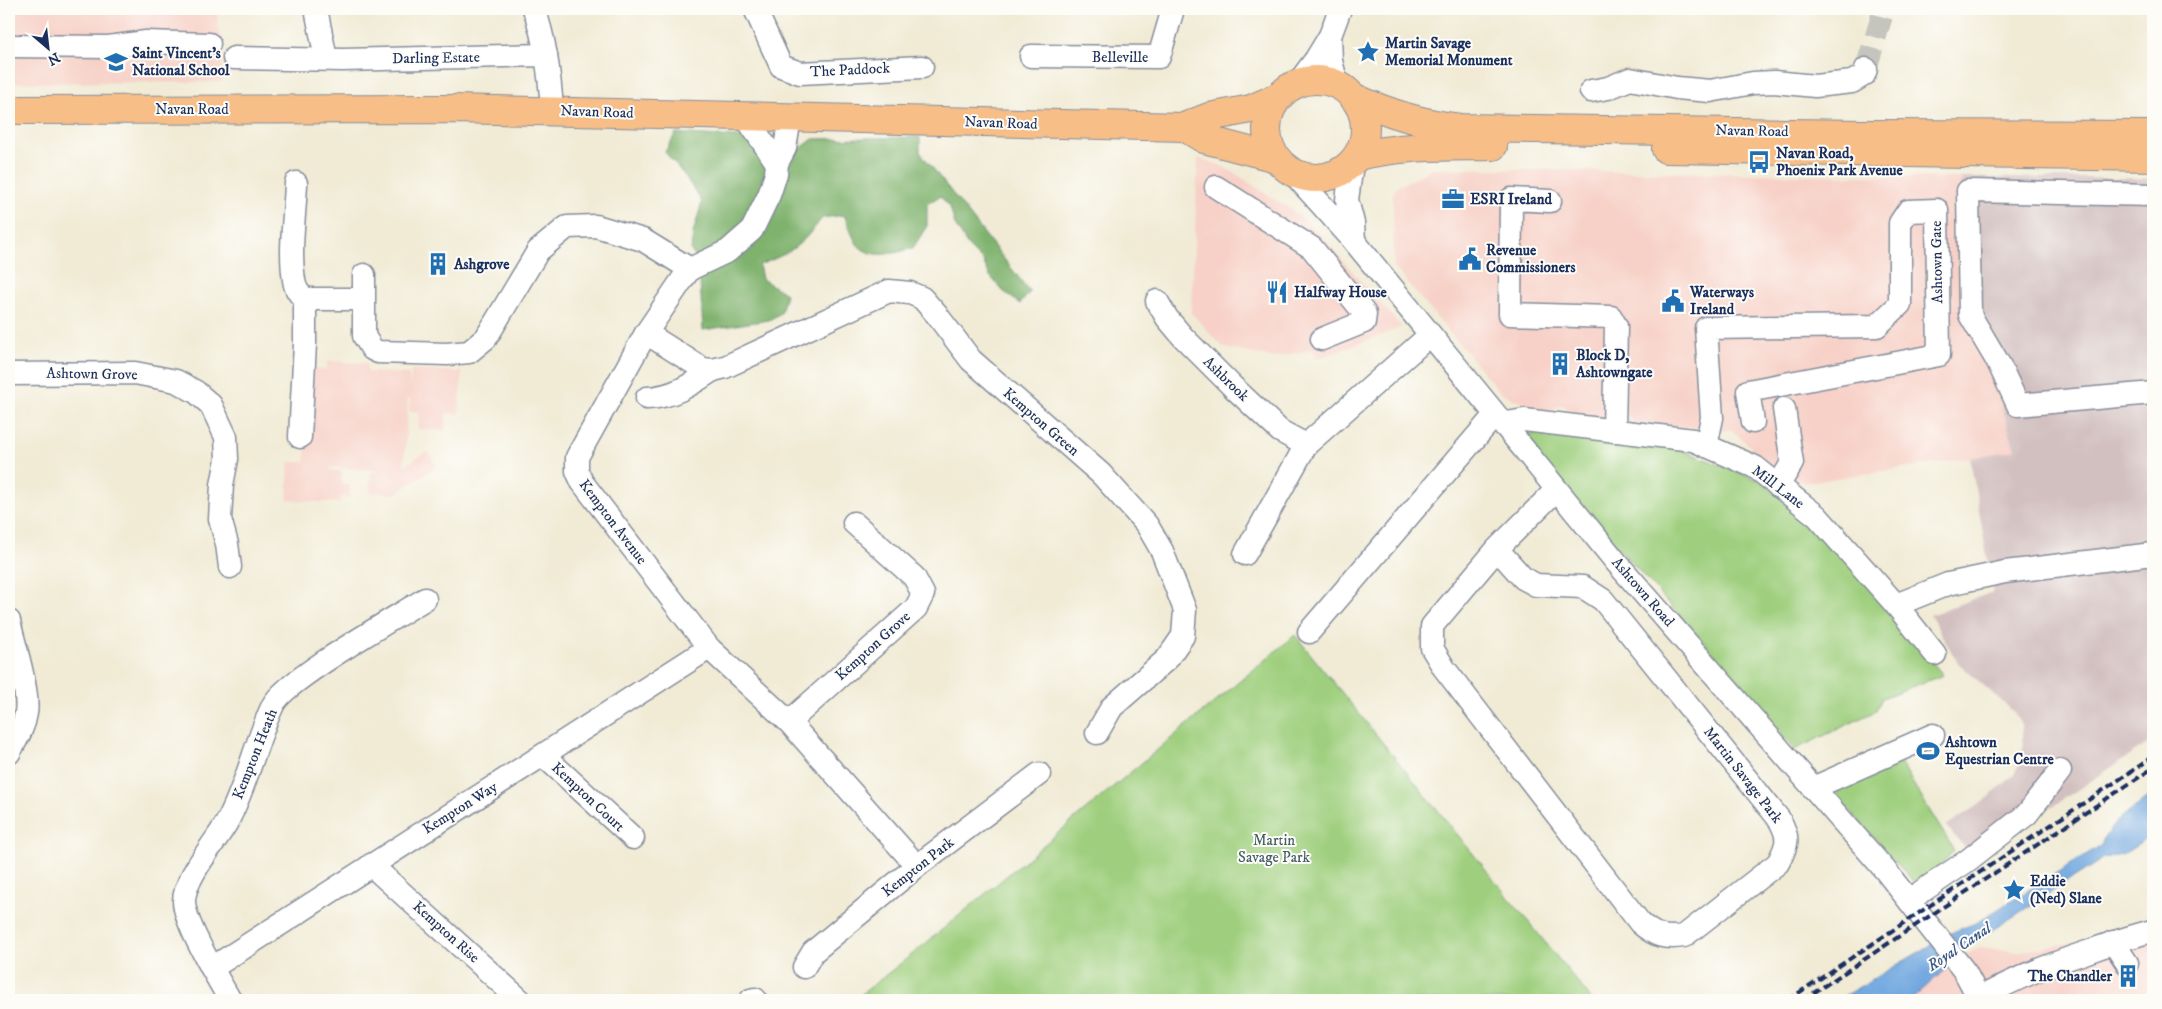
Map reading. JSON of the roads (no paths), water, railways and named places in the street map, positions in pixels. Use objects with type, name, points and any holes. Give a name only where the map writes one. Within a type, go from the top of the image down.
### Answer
[{"type":"main road","points":[[1317,79],[1346,91],[1361,107],[1366,128],[1365,138],[1355,160],[1340,173],[1318,179],[1307,178],[1284,165],[1269,144],[1267,131],[1269,114],[1288,90],[1317,79]]},
{"type":"main road","name":"Navan Road","points":[[9,110],[454,109],[1184,127],[1208,117],[1251,109],[1288,90]]},
{"type":"main road","name":"Navan Road","points":[[1346,91],[1392,114],[1430,124],[1460,128],[1862,134],[2153,135]]},
{"type":"main road","name":"Navan Road","points":[[1184,127],[1204,139],[1284,165]]},
{"type":"main road","name":"Navan Road","points":[[1355,160],[1407,147],[1573,146],[1758,152],[2153,157]]},
{"type":"street","points":[[316,9],[326,59]]},
{"type":"street","points":[[534,9],[542,31],[552,111]]},
{"type":"street","name":"The Paddock","points":[[755,9],[781,66],[800,73],[922,67]]},
{"type":"street","name":"Belleville","points":[[1031,56],[1159,57],[1173,9]]},
{"type":"street","points":[[1288,90],[1316,59],[1330,36],[1340,9]]},
{"type":"street","points":[[1330,36],[1331,61],[1346,91]]},
{"type":"street","points":[[9,46],[108,47],[146,42],[209,44]]},
{"type":"street","name":"Darling Estate","points":[[234,58],[326,59],[546,55]]},
{"type":"street","points":[[1591,91],[1608,88],[1630,79],[1710,91],[1753,83],[1774,82],[1815,86],[1852,82],[1864,75],[1866,69]]},
{"type":"street","points":[[745,116],[777,163]]},
{"type":"street","points":[[364,275],[364,336],[372,349],[378,352],[447,354],[469,352],[486,338],[538,251],[567,227],[596,226],[643,240],[690,269],[728,251],[752,230],[769,195],[776,174],[777,163],[786,148],[790,118]]},
{"type":"street","points":[[1354,241],[1353,223],[1347,200],[1355,160]]},
{"type":"street","name":"Ashtown Road","points":[[1284,165],[1354,241],[1430,335],[1460,368],[1499,420],[1556,490],[1885,870],[1965,972],[1979,1000]]},
{"type":"street","points":[[296,183],[294,281],[297,290],[305,298],[306,344],[300,437]]},
{"type":"street","points":[[1216,187],[1312,248],[1365,314],[1364,322],[1322,339]]},
{"type":"street","points":[[2153,194],[1968,191],[1970,315],[2018,404],[2153,393]]},
{"type":"street","points":[[1550,201],[1511,199],[1510,314],[1611,317],[1616,326],[1614,431]]},
{"type":"street","name":"Ashtown Gate","points":[[1706,446],[1712,418],[1706,328],[1877,326],[1900,304],[1900,223],[1908,211],[1937,210],[1938,355],[1748,391],[1753,422]]},
{"type":"street","name":"Kempton Avenue","points":[[690,269],[646,333],[577,457],[577,471],[582,482],[709,648],[789,722],[917,866]]},
{"type":"street","points":[[1359,307],[1387,283]]},
{"type":"street","name":"Kempton Green","points":[[647,398],[662,397],[682,390],[713,370],[725,367],[890,291],[910,293],[922,298],[938,315],[971,360],[1101,474],[1147,525],[1162,551],[1185,610],[1184,636],[1167,658],[1112,707],[1097,733]]},
{"type":"street","points":[[305,298],[363,299]]},
{"type":"street","name":"Ashbrook","points":[[1157,301],[1167,318],[1183,337],[1234,387],[1280,431],[1306,445]]},
{"type":"street","points":[[646,333],[703,369],[713,370]]},
{"type":"street","points":[[1245,554],[1306,445],[1430,335]]},
{"type":"street","name":"Ashtown Grove","points":[[9,374],[135,373],[176,381],[196,392],[211,405],[226,437],[227,459],[222,486],[220,519],[228,544],[230,567]]},
{"type":"street","points":[[1778,486],[1792,463],[1784,409]]},
{"type":"street","points":[[1309,632],[1499,420]]},
{"type":"street","name":"Mill Lane","points":[[1499,420],[1524,420],[1693,440],[1755,467],[1817,516],[1896,605],[1935,654]]},
{"type":"street","name":"Martin Savage Park","points":[[1497,549],[1523,578],[1536,585],[1583,587],[1603,600],[1773,811],[1787,832],[1786,847],[1778,863],[1684,936],[1670,938],[1652,934],[1640,923],[1444,668],[1432,648],[1432,626],[1497,549],[1556,490]]},
{"type":"street","name":"Kempton Grove","points":[[789,722],[916,608],[923,594],[914,577],[854,523]]},
{"type":"street","points":[[1896,605],[1948,584],[1995,574],[2153,554]]},
{"type":"street","name":"Kempton Heath","points":[[230,1000],[212,968],[187,914],[184,893],[227,821],[253,761],[274,703],[298,680],[425,600]]},
{"type":"street","points":[[9,621],[27,699],[26,714],[20,732],[9,753]]},
{"type":"street","name":"Kempton Way","points":[[212,968],[709,648]]},
{"type":"street","points":[[1814,788],[1933,735]]},
{"type":"street","name":"Kempton Court","points":[[544,756],[633,838]]},
{"type":"street","points":[[1909,900],[1967,861],[2027,814],[2060,771]]},
{"type":"street","name":"Kempton Park","points":[[804,967],[813,952],[917,866],[1039,774]]},
{"type":"street","name":"Kempton Rise","points":[[371,865],[520,1000]]},
{"type":"street","points":[[1979,1000],[2010,981],[2112,942],[2153,931]]},
{"type":"street","points":[[2112,942],[2127,963]]},
{"type":"water","name":"Royal Canal","points":[[2153,795],[2153,835],[2122,855],[2104,858],[1966,947],[1948,961],[1950,965],[1911,1000],[1837,1000],[1955,931],[1976,923],[2100,846],[2116,823],[2129,811]]},
{"type":"tunnel","points":[[1866,69],[1884,9]]},
{"type":"railway","points":[[1788,1000],[2153,757]]},
{"type":"railway","points":[[1803,1000],[2153,768]]},
{"type":"place","name":"Martin Savage Memorial Monument","points":[[1368,52]]},
{"type":"place","name":"Saint Vincent's National School","points":[[116,62]]},
{"type":"place","name":"Navan Road, Phoenix Park Avenue","points":[[1759,162]]},
{"type":"place","name":"ESRI Ireland","points":[[1453,199]]},
{"type":"place","name":"Revenue Commissioners","points":[[1470,259]]},
{"type":"place","name":"Ashgrove","points":[[438,264]]},
{"type":"place","name":"Halfway House","points":[[1277,292]]},
{"type":"place","name":"Waterways Ireland","points":[[1673,301]]},
{"type":"place","name":"Block D, Ashtowngate","points":[[1560,364]]},
{"type":"place","name":"Ashtown Equestrian Centre","points":[[1928,751]]},
{"type":"place","name":"Eddie (Ned) Slane","points":[[2014,890]]},
{"type":"place","name":"The Chandler","points":[[2128,976]]}]
